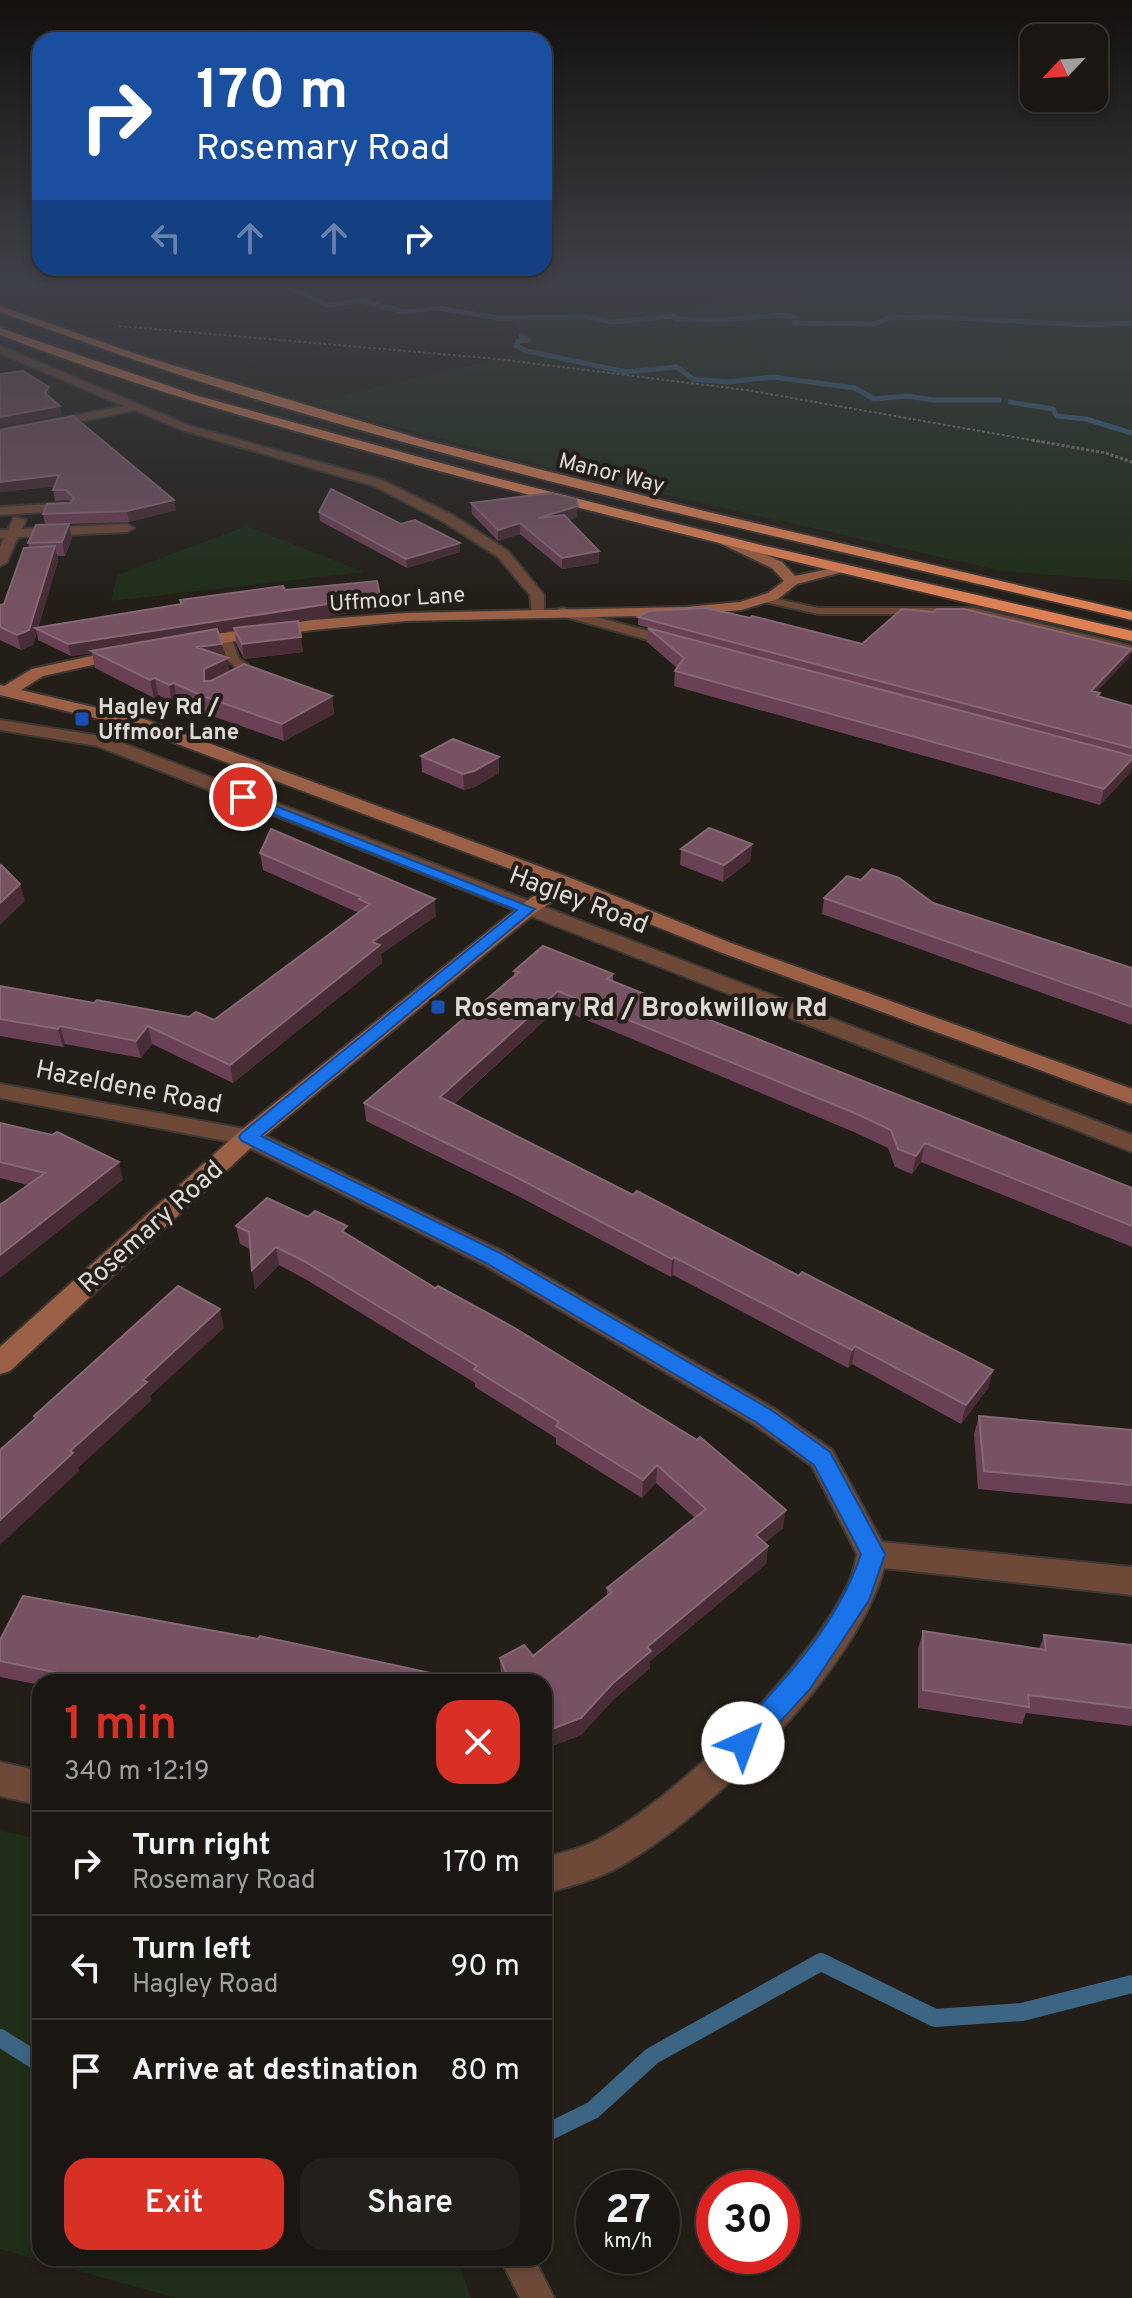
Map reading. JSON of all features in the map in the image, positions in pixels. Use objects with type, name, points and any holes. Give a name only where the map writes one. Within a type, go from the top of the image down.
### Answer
[{"type":"highway","name":"Manor Way","points":[[157,387],[607,512],[1132,636]]},
{"type":"highway","name":"Manor Way","points":[[227,387],[462,455],[1132,616]]},
{"type":"street","points":[[90,387],[231,442],[378,483],[407,497],[449,519],[503,554],[537,595],[537,613]]},
{"type":"street","points":[[0,434],[135,407]]},
{"type":"street","points":[[0,511],[67,507]]},
{"type":"street","points":[[0,562],[7,534],[23,510]]},
{"type":"street","points":[[7,534],[127,528]]},
{"type":"street","points":[[722,539],[777,565],[792,581]]},
{"type":"street","name":"Uffmoor Lane","points":[[170,646],[406,617],[686,611],[741,606],[764,599],[792,581],[843,570]]},
{"type":"street","points":[[563,612],[701,649]]},
{"type":"street","points":[[4,690],[38,672],[141,651]]},
{"type":"street","name":"Hagley Road","points":[[4,690],[138,723],[566,883],[754,958],[1132,1097]]},
{"type":"street","name":"Hagley Road","points":[[0,725],[101,741],[1132,1144]]},
{"type":"street","name":"Rosemary Road","points":[[0,1363],[248,1137],[528,909],[566,883]]},
{"type":"street","name":"Hazeldene Road","points":[[0,1091],[248,1137],[493,1258],[763,1416],[822,1458],[873,1554]]},
{"type":"street","points":[[552,1873],[604,1856],[662,1818],[705,1784],[801,1681],[860,1593],[873,1554],[1132,1581]]},
{"type":"street","points":[[0,1779],[32,1786]]},
{"type":"lane","points":[[764,599],[818,611],[974,611],[1132,649]]},
{"type":"lane","points":[[224,687],[251,673],[234,661],[225,637]]},
{"type":"lane","points":[[520,2266],[538,2298]]},
{"type":"path","points":[[724,387],[1106,453],[1132,462]]},
{"type":"green space","points":[[377,387],[1132,387],[1132,581],[1001,571],[553,469],[310,403]]},
{"type":"green space","points":[[246,526],[364,572],[111,601],[117,575]]},
{"type":"green space","points":[[0,1831],[32,1837],[32,2258],[0,2249]]},
{"type":"green space","points":[[61,2266],[460,2266],[471,2298],[176,2298]]},
{"type":"building","points":[[0,387],[49,387],[45,393],[60,406],[0,417]]},
{"type":"building","points":[[73,416],[174,500],[127,511],[43,514],[47,504],[70,503],[74,498],[66,490],[53,490],[59,475],[0,482],[0,430]]},
{"type":"building","points":[[331,489],[401,524],[415,520],[460,543],[406,559],[319,512]]},
{"type":"building","points":[[551,493],[576,499],[578,506],[538,518],[564,515],[599,551],[562,558],[520,523],[498,530],[471,503]]},
{"type":"building","points":[[69,524],[62,542],[28,543],[36,525]]},
{"type":"building","points":[[55,546],[29,630],[17,635],[0,627],[0,605],[4,604],[24,548]]},
{"type":"building","points":[[377,581],[380,596],[68,644],[35,628],[182,604],[180,600],[283,586],[285,590]]},
{"type":"building","points":[[706,608],[752,616],[862,644],[902,609],[933,612],[937,609],[964,609],[1131,649],[1091,691],[1100,693],[1097,696],[1132,706],[1132,748],[638,617],[649,611]]},
{"type":"building","points":[[298,621],[301,637],[242,644],[234,628]]},
{"type":"building","points":[[648,628],[1132,756],[1132,759],[1104,789],[675,671],[684,658]]},
{"type":"building","points":[[217,629],[222,644],[196,647],[228,658],[204,669],[204,681],[211,681],[244,664],[332,696],[282,724],[174,683],[169,685],[155,678],[150,680],[91,651]]},
{"type":"building","points":[[453,739],[499,757],[463,774],[421,756]]},
{"type":"building","points":[[709,828],[752,844],[724,865],[681,849]]},
{"type":"building","points":[[271,829],[435,899],[372,942],[380,945],[230,1065],[148,1026],[136,1041],[60,1026],[58,1029],[0,1019],[0,986],[189,1017],[196,1012],[214,1020],[370,904],[359,899],[361,897],[260,853]]},
{"type":"building","points":[[0,866],[20,884],[0,903]]},
{"type":"building","points":[[872,869],[899,878],[933,903],[1132,968],[1132,1007],[824,898],[847,876],[861,880]]},
{"type":"building","points":[[543,946],[613,974],[607,979],[1132,1188],[1132,1226],[925,1143],[916,1156],[898,1149],[891,1130],[857,1114],[558,991],[440,1097],[633,1195],[637,1191],[799,1276],[802,1272],[993,1370],[966,1405],[855,1346],[852,1350],[516,1177],[364,1103],[519,972],[514,971]]},
{"type":"building","points":[[0,1123],[52,1135],[57,1132],[119,1162],[0,1255],[0,1205],[45,1173],[0,1162]]},
{"type":"building","points":[[267,1198],[308,1217],[315,1211],[347,1226],[342,1231],[435,1288],[438,1286],[513,1327],[697,1440],[700,1437],[786,1510],[756,1535],[768,1546],[647,1647],[651,1651],[613,1683],[581,1718],[552,1729],[552,1674],[507,1674],[500,1658],[524,1645],[533,1656],[612,1592],[607,1588],[706,1509],[657,1465],[643,1480],[556,1426],[559,1422],[474,1369],[477,1366],[304,1261],[276,1247],[252,1270],[249,1232],[236,1226]]},
{"type":"building","points":[[178,1286],[220,1309],[0,1520],[0,1450]]},
{"type":"building","points":[[979,1416],[1132,1430],[1132,1485],[984,1471]]},
{"type":"building","points":[[23,1596],[258,1639],[260,1636],[435,1674],[64,1674],[0,1661],[0,1640]]},
{"type":"building","points":[[923,1631],[1046,1650],[1044,1635],[1132,1645],[1132,1708],[1028,1695],[1029,1707],[923,1690]]},
{"type":"waterway","points":[[849,387],[874,399],[908,396],[933,400],[999,400]]},
{"type":"waterway","points":[[1010,402],[1053,409],[1057,416],[1086,419],[1132,433]]},
{"type":"waterway","points":[[552,2130],[593,2110],[652,2056],[821,1962],[935,2018],[1022,2012],[1132,1984]]},
{"type":"waterway","points":[[0,2038],[32,2058]]},
{"type":"place","name":"Hagley Rd / Uffmoor Lane","points":[[82,719]]},
{"type":"place","name":"Rosemary Rd / Brookwillow Rd","points":[[438,1007]]},
{"type":"route","points":[[243,797],[528,909],[248,1137],[493,1258],[763,1416],[822,1458],[846,1500],[873,1554],[860,1593],[801,1681],[743,1743]]}]
